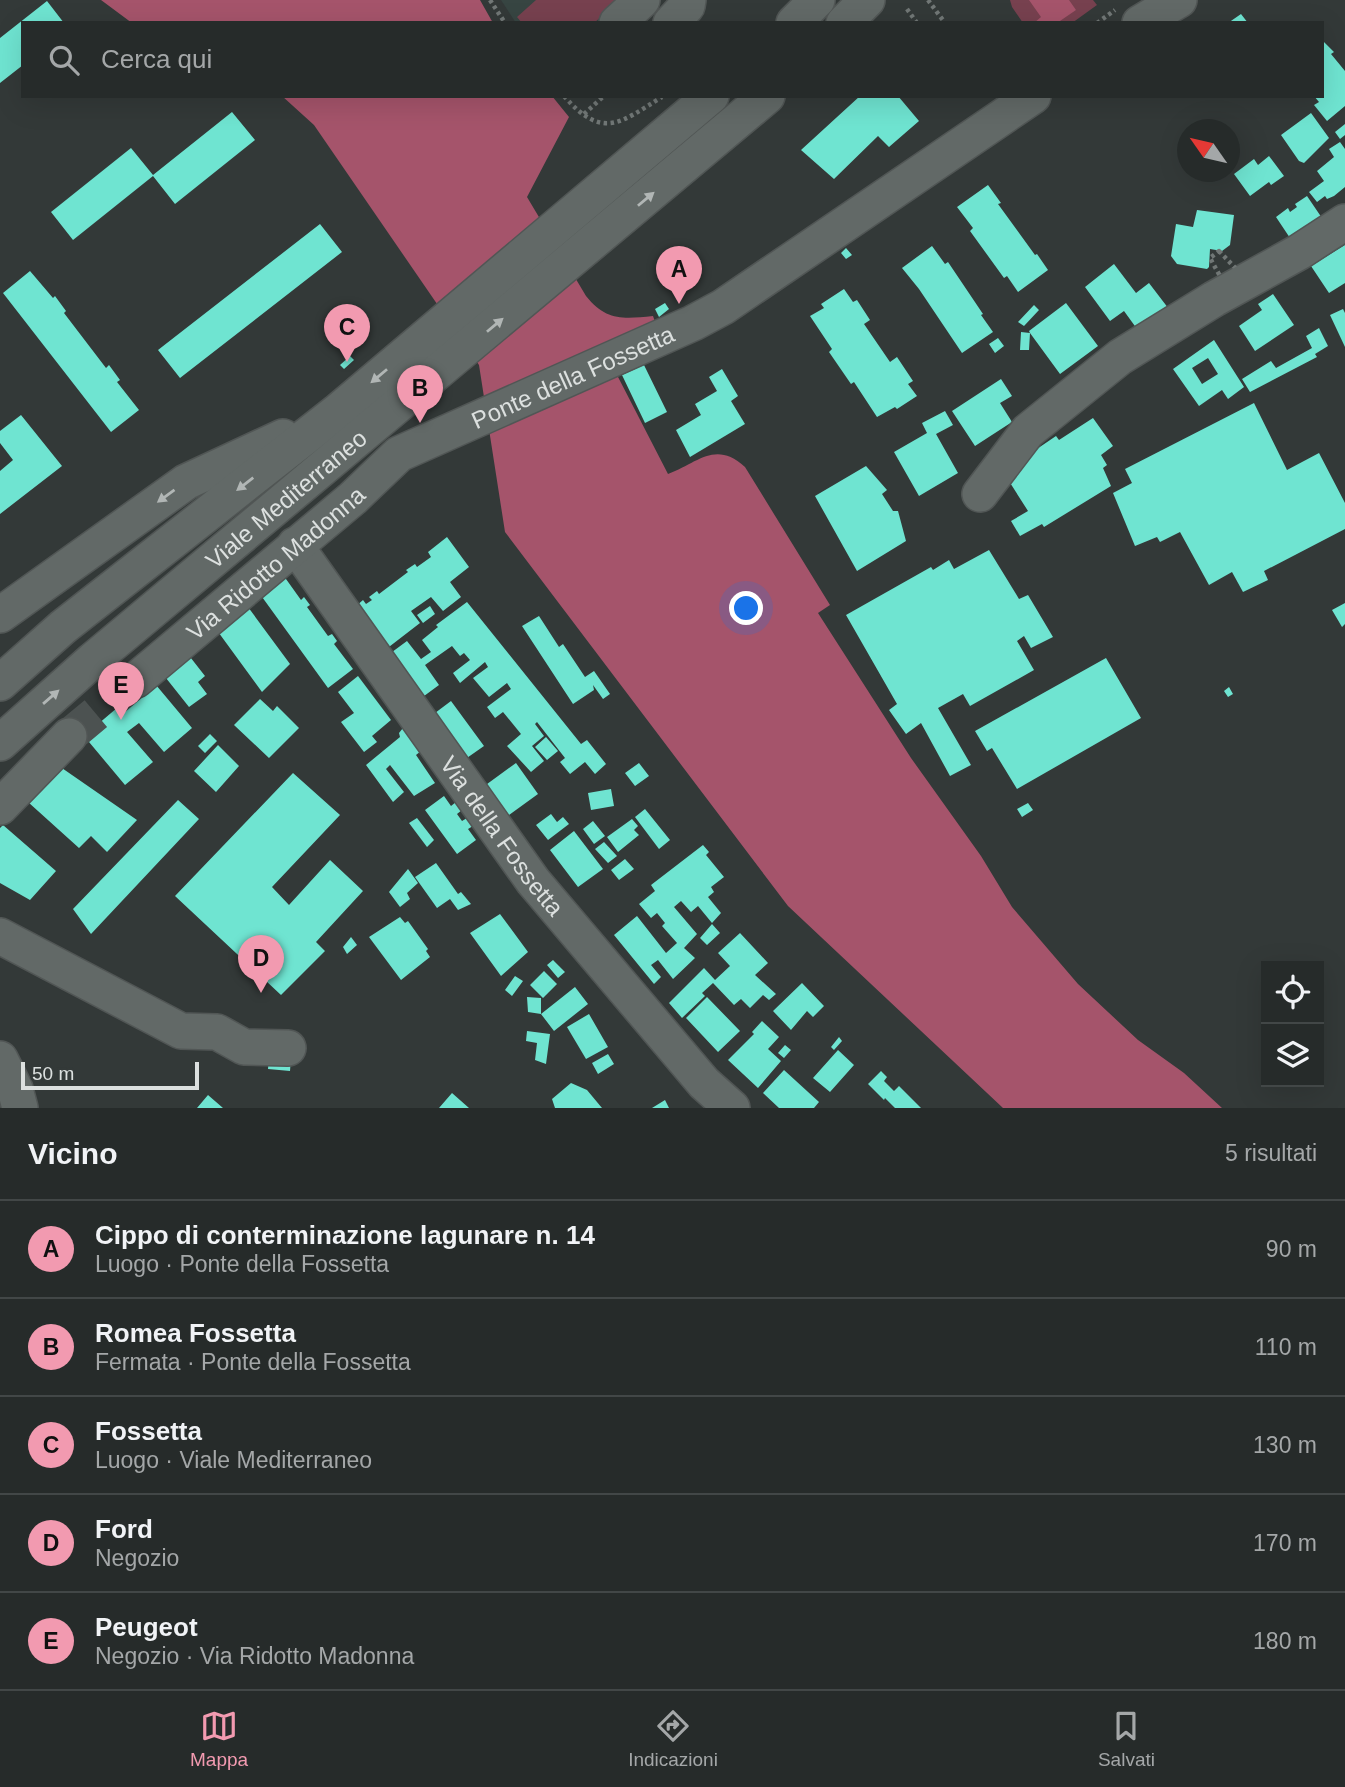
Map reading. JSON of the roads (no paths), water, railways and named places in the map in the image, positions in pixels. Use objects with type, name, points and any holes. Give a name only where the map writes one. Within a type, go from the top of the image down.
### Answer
[{"type":"street","points":[[619,21],[642,0]]},
{"type":"street","points":[[673,21],[687,6],[688,0]]},
{"type":"street","points":[[796,21],[817,0]]},
{"type":"street","points":[[846,21],[867,0]]},
{"type":"street","points":[[1143,21],[1179,0]]},
{"type":"street","name":"Viale Mediterraneo","points":[[0,683],[63,627],[337,412],[709,98]]},
{"type":"street","name":"Viale Mediterraneo","points":[[0,743],[93,660],[765,98]]},
{"type":"street","name":"Ponte della Fossetta","points":[[412,447],[694,323],[733,300],[1030,98]]},
{"type":"street","points":[[981,494],[1028,431],[1120,357],[1345,222]]},
{"type":"street","points":[[0,615],[186,482],[337,412]]},
{"type":"street","name":"Via Ridotto Madonna","points":[[136,680],[353,498],[388,463],[412,447]]},
{"type":"street","name":"Via della Fossetta","points":[[295,545],[533,881],[704,1083],[732,1108]]},
{"type":"street","points":[[0,807],[69,736]]},
{"type":"street","points":[[0,936],[181,1031],[217,1032],[244,1047],[288,1048]]},
{"type":"street","points":[[0,1059],[15,1089],[20,1108]]},
{"type":"tunnel","points":[[69,736],[136,680]]},
{"type":"place","name":"Cippo di conterminazione lagunare n. 14","points":[[679,304]]},
{"type":"place","name":"Fossetta","points":[[347,362]]},
{"type":"place","name":"Romea Fossetta","points":[[420,423]]},
{"type":"place","name":"Peugeot","points":[[121,720]]},
{"type":"place","name":"Ford","points":[[261,993]]}]
